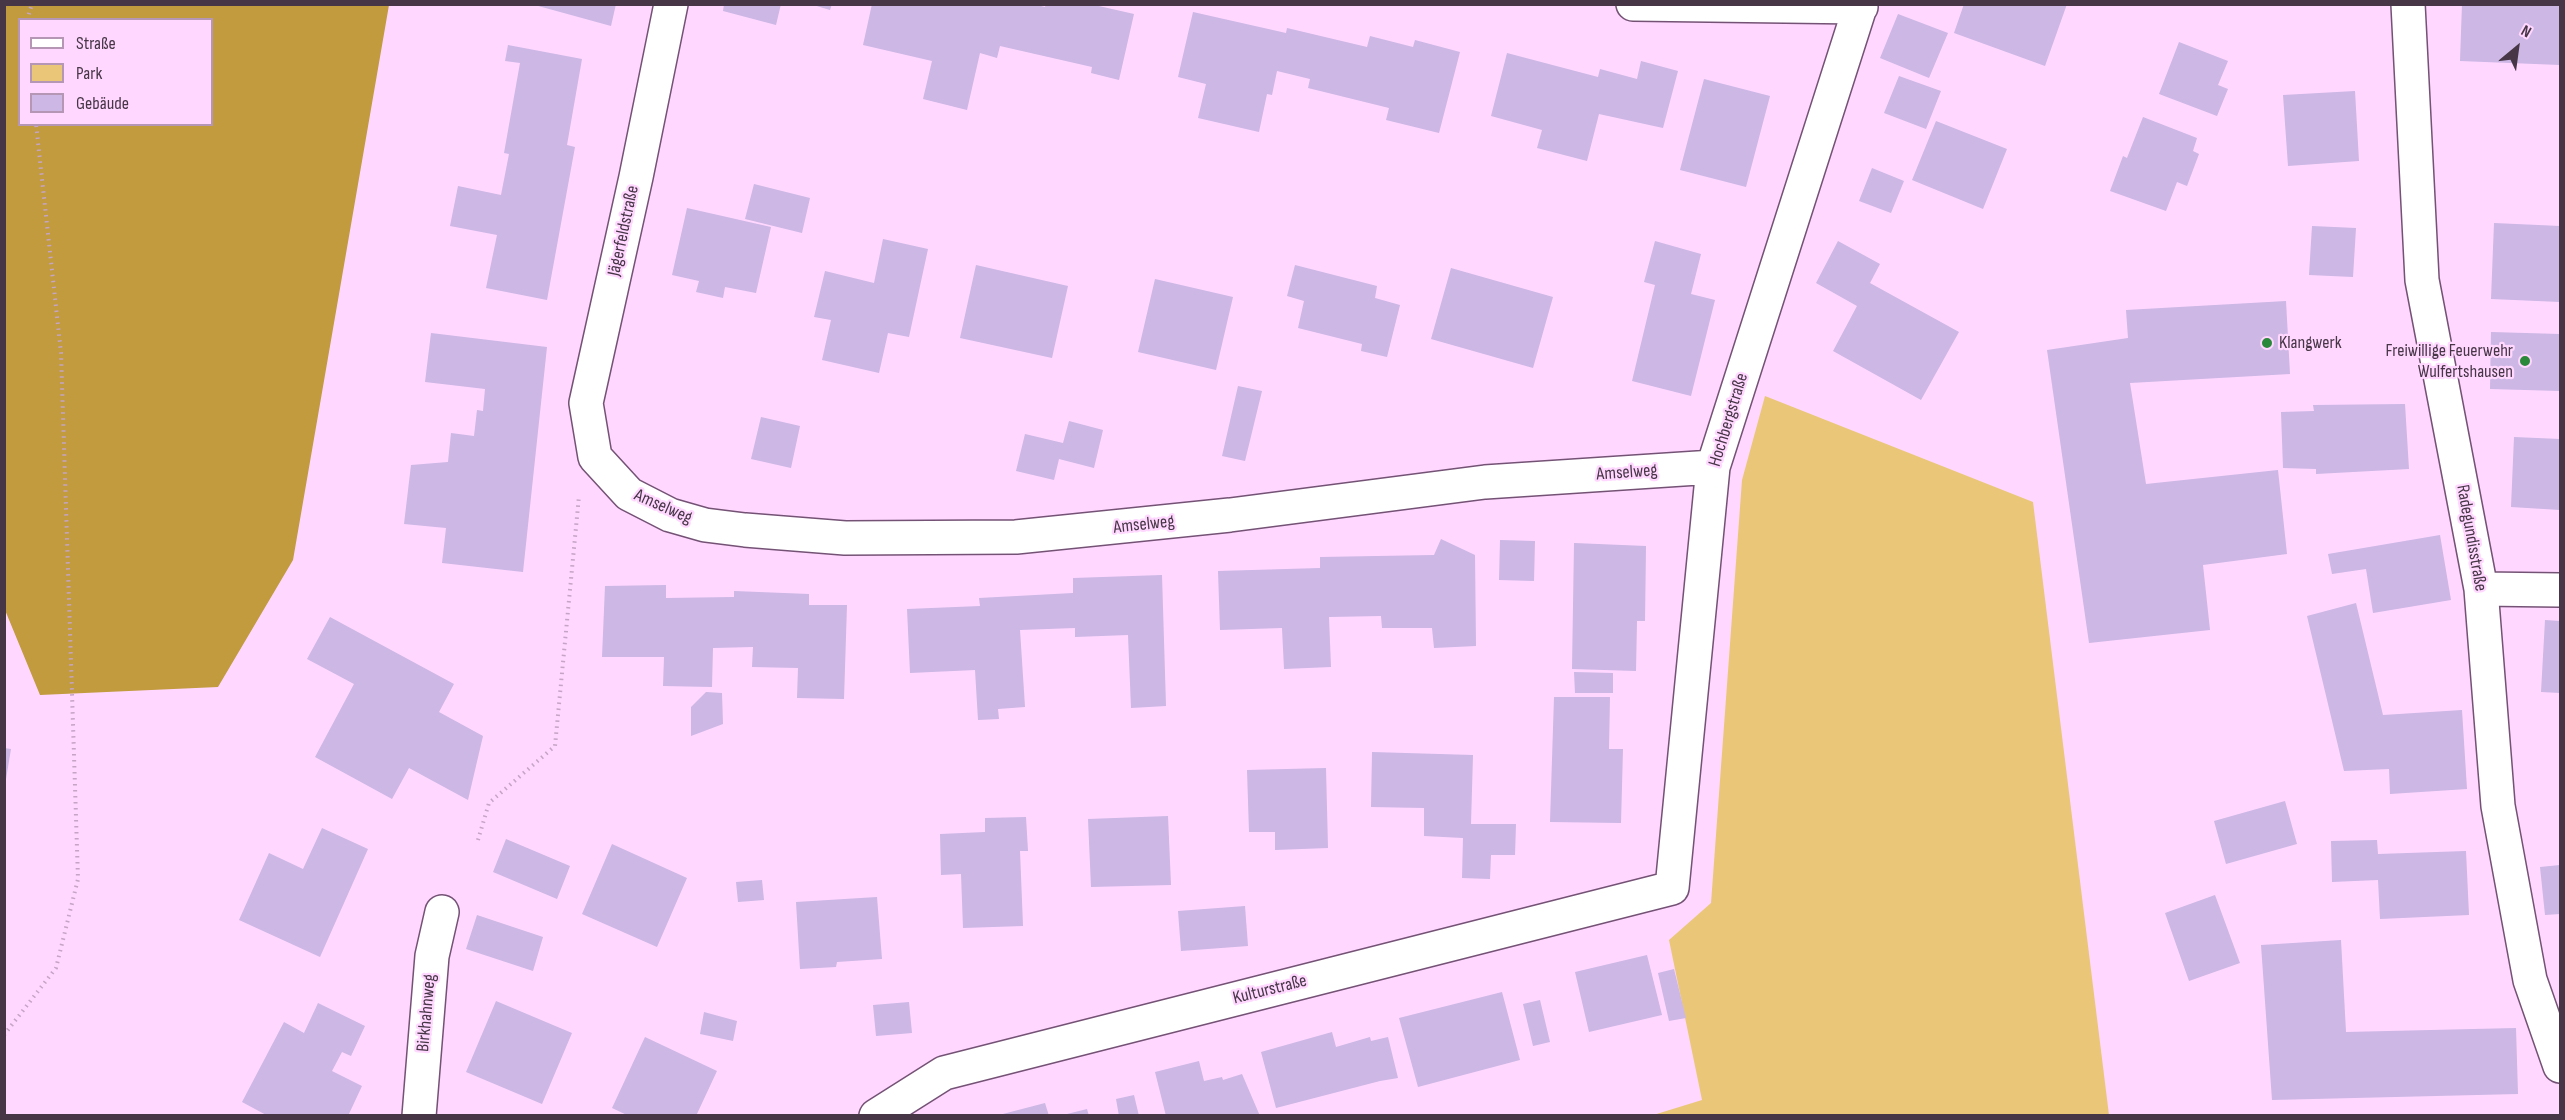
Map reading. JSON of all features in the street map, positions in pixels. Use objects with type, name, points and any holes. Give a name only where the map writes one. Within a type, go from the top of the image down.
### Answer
[{"type":"street","name":"Jägerfeldstraße","points":[[595,457],[586,403],[636,177],[671,4]]},
{"type":"street","points":[[1632,4],[1861,6]]},
{"type":"street","name":"Radegundisstraße","points":[[2408,4],[2422,280],[2481,589],[2498,806],[2530,980],[2560,1066]]},
{"type":"street","name":"Hochbergstraße","points":[[1672,888],[1713,468],[1861,6]]},
{"type":"street","name":"Amselweg","points":[[595,457],[629,494],[670,515],[705,525],[845,538],[1016,537],[1219,517],[1485,482],[1713,468]]},
{"type":"street","points":[[2481,589],[2560,590]]},
{"type":"street","name":"Kulturstraße","points":[[876,1116],[944,1073],[1672,888]]},
{"type":"street","name":"Birkhahnweg","points":[[419,1116],[432,956],[442,912]]},
{"type":"path","points":[[4,1035],[56,969],[78,879],[61,353],[36,126]]},
{"type":"path","points":[[478,840],[489,802],[555,746],[580,487],[595,457]]},
{"type":"green space","points":[[1765,396],[2033,502],[2109,1115],[1650,1116],[1702,1100],[1669,940],[1711,903],[1742,480]]},
{"type":"shaded area","points":[[4,5],[389,5],[293,560],[218,687],[40,695],[5,610]]},
{"type":"building","points":[[531,4],[616,4],[611,26]]},
{"type":"building","points":[[724,4],[781,4],[776,25],[723,11]]},
{"type":"building","points":[[810,4],[832,4],[830,10]]},
{"type":"building","points":[[872,4],[1033,4],[1045,7],[1046,4],[1090,4],[1134,14],[1119,80],[1091,73],[1092,67],[1000,46],[997,58],[980,53],[967,110],[923,99],[932,61],[863,45]]},
{"type":"building","points":[[1964,4],[2067,4],[2045,66],[1954,33]]},
{"type":"building","points":[[2462,4],[2560,4],[2560,65],[2460,61]]},
{"type":"building","points":[[1193,12],[1286,33],[1287,28],[1367,47],[1370,36],[1413,47],[1415,40],[1460,52],[1439,133],[1386,120],[1389,108],[1308,88],[1310,79],[1277,71],[1272,95],[1267,94],[1259,132],[1198,118],[1206,84],[1178,77]]},
{"type":"building","points":[[1898,14],[1948,33],[1929,78],[1880,58]]},
{"type":"building","points":[[2179,42],[2228,61],[2218,85],[2228,89],[2217,116],[2159,94]]},
{"type":"building","points":[[508,45],[582,59],[567,145],[575,147],[547,300],[486,288],[497,235],[450,226],[458,186],[501,195],[509,154],[504,153],[520,63],[505,61]]},
{"type":"building","points":[[1507,53],[1598,77],[1600,69],[1637,79],[1641,61],[1678,71],[1663,128],[1599,114],[1587,161],[1537,148],[1542,130],[1491,116]]},
{"type":"building","points":[[1899,76],[1941,91],[1926,129],[1884,113]]},
{"type":"building","points":[[1704,79],[1770,96],[1746,187],[1680,170]]},
{"type":"building","points":[[2355,91],[2359,161],[2288,166],[2283,95]]},
{"type":"building","points":[[2143,117],[2197,138],[2193,151],[2199,154],[2187,186],[2177,182],[2166,211],[2110,191],[2123,156],[2127,158]]},
{"type":"building","points":[[1936,121],[2007,149],[1983,209],[1912,180]]},
{"type":"building","points":[[1872,168],[1904,181],[1891,213],[1859,201]]},
{"type":"building","points":[[754,184],[810,198],[802,233],[745,219]]},
{"type":"building","points":[[687,208],[771,227],[756,293],[725,287],[723,298],[696,292],[699,281],[672,275]]},
{"type":"building","points":[[2494,223],[2560,226],[2560,302],[2491,299]]},
{"type":"building","points":[[2312,226],[2356,228],[2353,277],[2309,275]]},
{"type":"building","points":[[883,239],[928,249],[909,337],[888,333],[879,373],[822,360],[831,320],[814,317],[825,271],[874,283]]},
{"type":"building","points":[[1655,241],[1701,254],[1691,294],[1715,300],[1691,396],[1632,381],[1655,285],[1644,282]]},
{"type":"building","points":[[1838,241],[1880,264],[1870,283],[1959,332],[1921,400],[1833,351],[1857,306],[1816,283]]},
{"type":"building","points":[[976,265],[1068,286],[1052,358],[960,338]]},
{"type":"building","points":[[1295,265],[1377,286],[1375,298],[1400,305],[1387,357],[1361,351],[1362,344],[1298,328],[1304,301],[1287,296]]},
{"type":"building","points":[[1451,268],[1553,297],[1533,368],[1431,339]]},
{"type":"building","points":[[1155,279],[1233,297],[1216,370],[1138,352]]},
{"type":"building","points":[[2286,301],[2290,374],[2130,383],[2146,484],[2278,470],[2287,554],[2203,565],[2210,630],[2089,643],[2047,350],[2128,338],[2126,310]]},
{"type":"building","name":"Freiwillige Feuerwehr Wulfertshausen","points":[[2491,332],[2560,334],[2560,391],[2490,389]]},
{"type":"building","points":[[431,333],[547,347],[523,572],[442,563],[446,528],[404,524],[411,465],[448,462],[451,433],[474,436],[477,410],[483,411],[485,389],[425,382]]},
{"type":"building","points":[[1238,386],[1262,391],[1245,461],[1222,456]]},
{"type":"building","points":[[2405,404],[2409,469],[2316,474],[2316,469],[2283,468],[2281,412],[2314,411],[2313,405]]},
{"type":"building","points":[[761,417],[800,426],[791,468],[751,459]]},
{"type":"building","points":[[1069,421],[1103,430],[1094,468],[1059,459],[1054,480],[1016,471],[1025,434],[1063,443]]},
{"type":"building","points":[[2514,437],[2560,439],[2560,510],[2511,507]]},
{"type":"building","points":[[2440,535],[2451,600],[2373,613],[2366,569],[2332,574],[2328,554]]},
{"type":"building","points":[[1441,539],[1475,555],[1476,646],[1434,648],[1432,628],[1382,628],[1381,616],[1329,617],[1331,667],[1284,669],[1282,628],[1220,630],[1218,571],[1320,568],[1320,557],[1434,555]]},
{"type":"building","points":[[1500,540],[1535,541],[1534,581],[1499,580]]},
{"type":"building","points":[[1574,543],[1646,546],[1645,621],[1637,621],[1636,671],[1572,669]]},
{"type":"building","points":[[1162,575],[1166,706],[1131,708],[1128,635],[1075,637],[1075,628],[1020,630],[1025,707],[998,709],[999,719],[978,720],[975,670],[910,673],[907,609],[980,606],[979,598],[1073,593],[1073,578]]},
{"type":"building","points":[[666,585],[666,598],[734,597],[734,591],[809,594],[809,605],[847,605],[844,699],[797,698],[798,668],[752,667],[753,647],[713,648],[712,687],[663,686],[664,657],[602,657],[605,586]]},
{"type":"building","points":[[2356,603],[2383,715],[2462,710],[2467,789],[2390,794],[2389,769],[2344,771],[2307,616]]},
{"type":"building","points":[[330,617],[454,684],[439,712],[483,736],[468,800],[409,768],[392,799],[315,757],[354,684],[307,659]]},
{"type":"building","points":[[2545,620],[2560,621],[2560,693],[2541,692]]},
{"type":"building","points":[[1574,672],[1613,673],[1613,693],[1575,693]]},
{"type":"building","points":[[706,692],[722,693],[723,724],[691,736],[691,707]]},
{"type":"building","points":[[1554,697],[1610,697],[1609,749],[1623,749],[1621,823],[1550,822]]},
{"type":"building","points":[[4,748],[11,749],[6,779],[4,779]]},
{"type":"building","points":[[1372,752],[1473,755],[1471,824],[1516,824],[1515,855],[1491,855],[1490,879],[1462,878],[1463,838],[1424,836],[1424,808],[1371,807]]},
{"type":"building","points":[[1326,768],[1328,848],[1275,850],[1275,832],[1249,832],[1247,770]]},
{"type":"building","points":[[2285,801],[2297,844],[2226,864],[2214,821]]},
{"type":"building","points":[[1168,816],[1171,885],[1091,887],[1088,819]]},
{"type":"building","points":[[1026,817],[1028,851],[1020,851],[1023,926],[963,928],[961,874],[941,875],[940,834],[985,832],[985,818]]},
{"type":"building","points":[[322,828],[368,849],[320,957],[239,920],[269,853],[303,869]]},
{"type":"building","points":[[506,839],[570,866],[557,899],[493,872]]},
{"type":"building","points":[[2377,840],[2378,854],[2466,851],[2469,915],[2380,919],[2378,880],[2332,882],[2331,841]]},
{"type":"building","points":[[612,844],[687,878],[657,947],[582,914]]},
{"type":"building","points":[[2560,865],[2560,914],[2545,915],[2540,867]]},
{"type":"building","points":[[762,880],[764,900],[738,902],[736,882]]},
{"type":"building","points":[[2215,895],[2240,963],[2189,981],[2165,913]]},
{"type":"building","points":[[877,897],[882,959],[837,962],[836,967],[800,969],[796,902]]},
{"type":"building","points":[[1245,906],[1248,946],[1181,951],[1178,911]]},
{"type":"building","points":[[477,915],[543,937],[533,971],[466,949]]},
{"type":"building","points":[[2341,940],[2346,1032],[2516,1028],[2518,1094],[2272,1100],[2261,945]]},
{"type":"building","points":[[1647,955],[1662,1015],[1589,1032],[1575,972]]},
{"type":"building","points":[[1674,969],[1686,1018],[1669,1021],[1658,973]]},
{"type":"building","points":[[1502,992],[1520,1060],[1418,1087],[1399,1018]]},
{"type":"building","points":[[1540,1000],[1550,1042],[1533,1046],[1523,1004]]},
{"type":"building","points":[[496,1001],[572,1033],[542,1104],[466,1072]]},
{"type":"building","points":[[909,1002],[912,1033],[876,1036],[873,1005]]},
{"type":"building","points":[[318,1003],[365,1026],[351,1056],[342,1052],[332,1071],[362,1086],[348,1116],[268,1116],[242,1102],[284,1022],[304,1033]]},
{"type":"building","points":[[704,1012],[737,1021],[733,1041],[700,1034]]},
{"type":"building","points":[[1332,1032],[1336,1047],[1370,1037],[1371,1041],[1388,1037],[1398,1078],[1276,1108],[1261,1052]]},
{"type":"building","points":[[645,1037],[717,1071],[696,1116],[629,1116],[612,1108]]},
{"type":"building","points":[[1199,1061],[1204,1081],[1222,1077],[1223,1080],[1242,1074],[1260,1116],[1166,1116],[1155,1072]]},
{"type":"building","points":[[1134,1095],[1139,1116],[1119,1116],[1116,1099]]},
{"type":"building","points":[[1045,1103],[1049,1116],[999,1116],[999,1115]]},
{"type":"building","points":[[1087,1109],[1089,1116],[1063,1116],[1063,1115]]},
{"type":"place","name":"Klangwerk","points":[[2267,343]]},
{"type":"place","name":"Freiwillige Feuerwehr Wulfertshausen","points":[[2525,361]]}]
